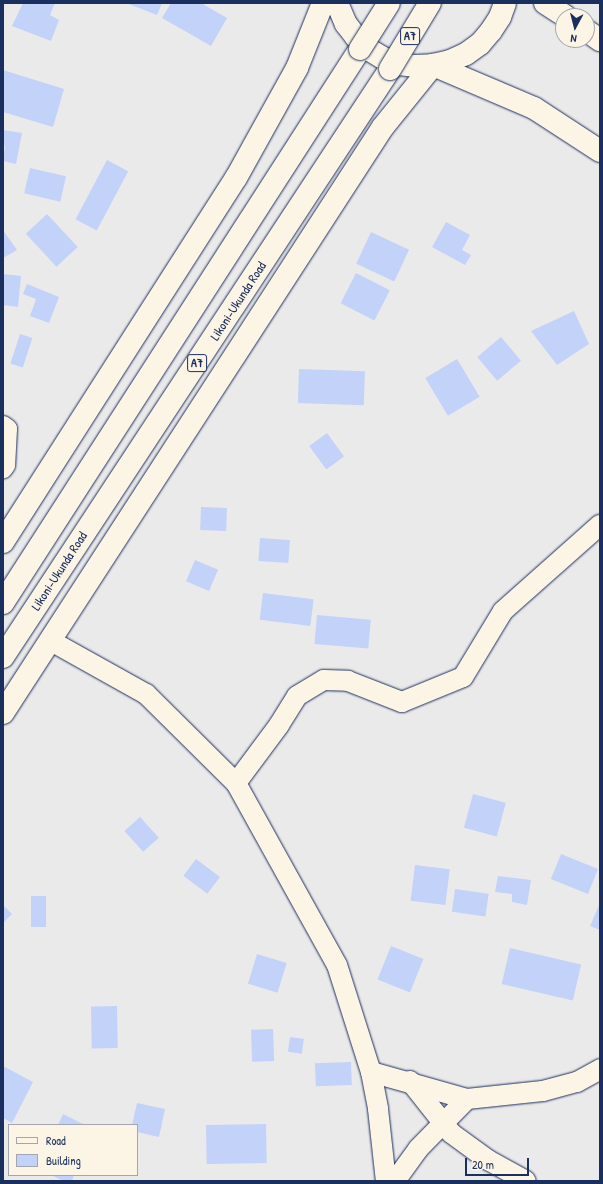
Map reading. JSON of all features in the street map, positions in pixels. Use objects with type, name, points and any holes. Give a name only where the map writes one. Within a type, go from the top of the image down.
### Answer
[{"type":"highway","points":[[3,542],[236,178],[297,68],[323,3]]},
{"type":"highway","points":[[337,3],[346,24],[368,49],[383,58],[399,64],[416,66],[434,65],[450,61],[466,54],[480,44],[491,32],[500,17],[505,3]]},
{"type":"highway","name":"A7","points":[[3,603],[389,3]]},
{"type":"highway","name":"Likoni-Ukunda Road","points":[[3,657],[390,69],[430,3]]},
{"type":"highway","points":[[546,3],[555,9]]},
{"type":"highway","points":[[434,65],[534,108],[600,151]]},
{"type":"highway","points":[[3,713],[383,127],[434,65]]},
{"type":"street","points":[[3,426],[7,429],[3,468]]},
{"type":"street","points":[[236,783],[279,725],[297,696],[324,680],[348,681],[402,702],[463,677],[503,610],[600,524]]},
{"type":"street","points":[[51,641],[146,694],[236,783],[337,965],[371,1072],[378,1109],[386,1181]]},
{"type":"street","points":[[371,1072],[410,1081],[467,1098],[543,1091],[577,1082],[600,1069]]},
{"type":"street","points":[[410,1081],[451,1133],[466,1146],[526,1181]]},
{"type":"street","points":[[395,1181],[418,1149],[467,1098]]},
{"type":"building","points":[[23,3],[55,3],[50,15],[59,20],[51,41],[12,26]]},
{"type":"building","points":[[126,3],[162,3],[157,15]]},
{"type":"building","points":[[171,3],[201,3],[227,18],[211,46],[162,18]]},
{"type":"building","points":[[3,70],[64,89],[53,127],[3,112]]},
{"type":"building","points":[[3,130],[22,133],[16,164],[3,161],[5,146],[3,146]]},
{"type":"building","points":[[107,160],[128,171],[97,230],[76,219]]},
{"type":"building","points":[[30,168],[66,176],[60,202],[24,193]]},
{"type":"building","points":[[47,214],[78,247],[56,267],[26,234]]},
{"type":"building","points":[[446,222],[470,235],[462,250],[471,255],[465,265],[432,247]]},
{"type":"building","points":[[3,230],[17,250],[3,258]]},
{"type":"building","points":[[371,232],[409,250],[394,281],[356,264]]},
{"type":"building","points":[[356,273],[390,290],[374,321],[341,303]]},
{"type":"building","points":[[3,274],[21,276],[18,307],[3,305]]},
{"type":"building","points":[[27,284],[59,297],[49,323],[30,316],[36,299],[23,294]]},
{"type":"building","points":[[574,311],[589,344],[557,365],[531,331]]},
{"type":"building","points":[[20,334],[32,338],[23,367],[10,363]]},
{"type":"building","points":[[501,337],[521,361],[497,381],[477,357]]},
{"type":"building","points":[[457,359],[480,397],[448,416],[425,378]]},
{"type":"building","points":[[299,369],[365,371],[364,405],[298,403]]},
{"type":"building","points":[[327,433],[344,456],[326,469],[309,446]]},
{"type":"building","points":[[201,507],[227,508],[226,531],[200,530]]},
{"type":"building","points":[[260,538],[290,540],[288,563],[258,561]]},
{"type":"building","points":[[195,560],[218,570],[209,591],[186,581]]},
{"type":"building","points":[[263,593],[314,599],[310,626],[260,620]]},
{"type":"building","points":[[317,615],[371,620],[368,649],[314,644]]},
{"type":"building","points":[[473,794],[506,803],[497,837],[464,828]]},
{"type":"building","points":[[140,817],[159,838],[143,852],[124,831]]},
{"type":"building","points":[[561,854],[598,869],[588,894],[551,879]]},
{"type":"building","points":[[196,859],[220,877],[207,894],[183,876]]},
{"type":"building","points":[[415,865],[450,869],[445,905],[411,901]]},
{"type":"building","points":[[498,876],[531,880],[527,905],[512,902],[512,894],[495,892]]},
{"type":"building","points":[[455,889],[489,894],[485,917],[452,912]]},
{"type":"building","points":[[31,896],[46,896],[46,927],[31,927]]},
{"type":"building","points":[[600,903],[600,930],[590,926]]},
{"type":"building","points":[[3,905],[12,914],[3,923]]},
{"type":"building","points":[[391,946],[423,959],[410,992],[378,979]]},
{"type":"building","points":[[510,948],[581,964],[573,1000],[502,984]]},
{"type":"building","points":[[257,954],[287,963],[278,993],[248,984]]},
{"type":"building","points":[[91,1006],[117,1006],[118,1048],[92,1048]]},
{"type":"building","points":[[273,1029],[274,1061],[252,1062],[251,1030]]},
{"type":"building","points":[[290,1037],[304,1039],[302,1054],[288,1052]]},
{"type":"building","points":[[351,1062],[352,1085],[316,1086],[315,1063]]},
{"type":"building","points":[[3,1066],[33,1082],[12,1123],[3,1118]]},
{"type":"building","points":[[137,1103],[165,1109],[159,1137],[138,1132],[138,1124],[132,1124]]},
{"type":"building","points":[[63,1114],[83,1124],[58,1124]]},
{"type":"building","points":[[266,1124],[267,1163],[207,1164],[206,1125]]},
{"type":"building","points":[[53,1176],[74,1176],[72,1181],[64,1181]]}]
